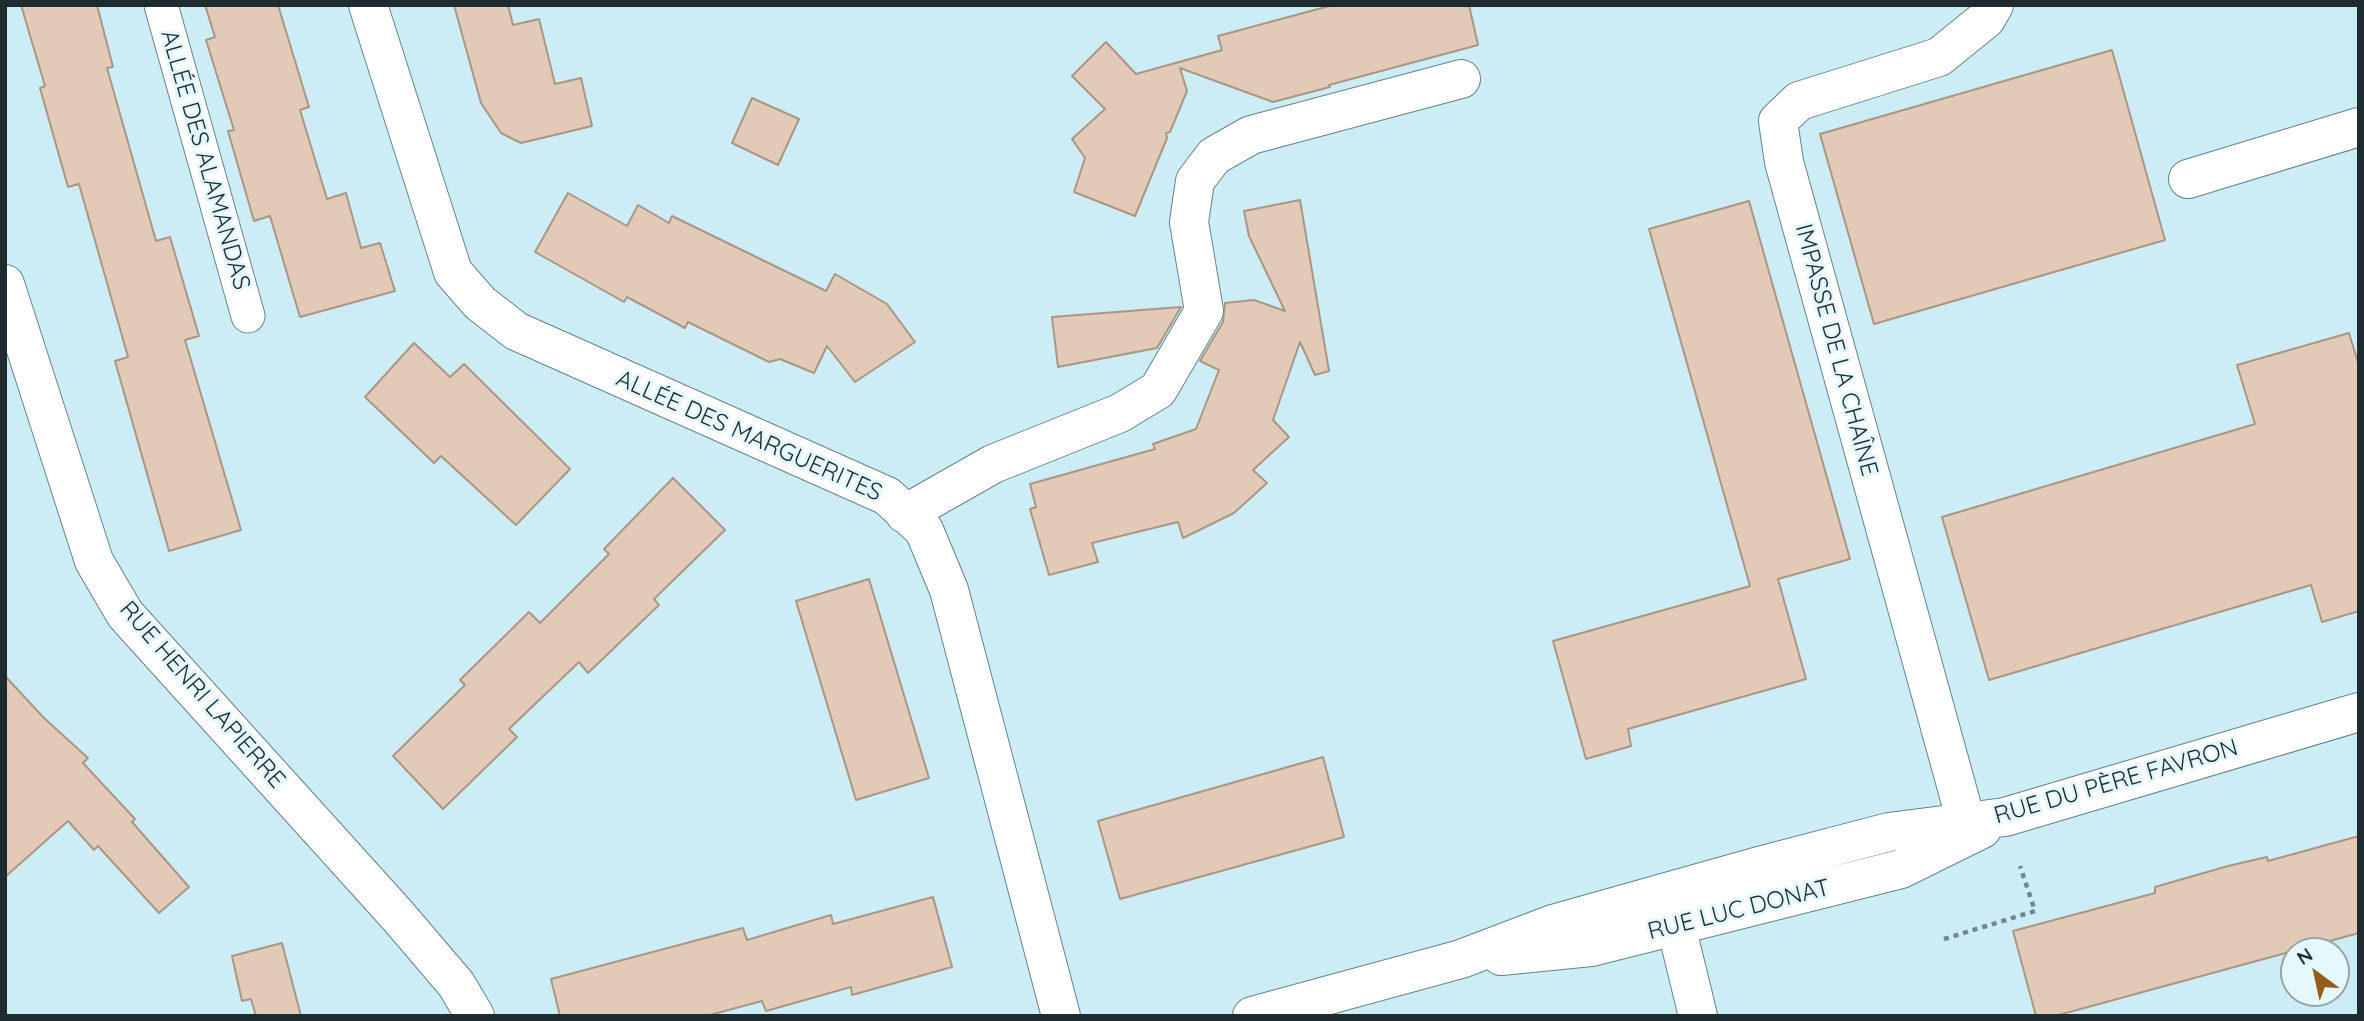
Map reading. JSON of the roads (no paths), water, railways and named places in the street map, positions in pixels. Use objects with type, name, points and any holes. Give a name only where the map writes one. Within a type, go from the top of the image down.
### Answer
[{"type":"street","name":"ALLÉE DES MARGUERITES","points":[[368,5],[453,272],[480,303],[516,331],[887,496],[924,530],[949,590],[1061,1016]]},
{"type":"street","name":"IMPASSE DE LA CHAÎNE","points":[[1966,821],[1788,175],[1778,121],[1800,101],[1939,57],[1986,19],[1994,5]]},
{"type":"street","points":[[905,514],[993,464],[1119,413],[1158,390],[1204,312],[1189,222],[1195,181],[1214,156],[1251,135],[1461,79]]},
{"type":"street","points":[[2188,178],[2359,127]]},
{"type":"street","name":"RUE HENRI LAPIERRE","points":[[5,284],[94,561],[125,614],[398,916],[456,984],[475,1016]]},
{"type":"street","name":"RUE DU PÈRE FAVRON","points":[[1673,910],[1889,832],[2005,817],[2359,712]]},
{"type":"street","name":"RUE LUC DONAT","points":[[1252,1016],[1461,959],[1553,924],[1673,910],[1901,869],[2005,817]]},
{"type":"street","points":[[1673,910],[1698,1016]]},
{"type":"lane","name":"ALLÉE DES ALAMANDAS","points":[[161,5],[248,316]]}]
